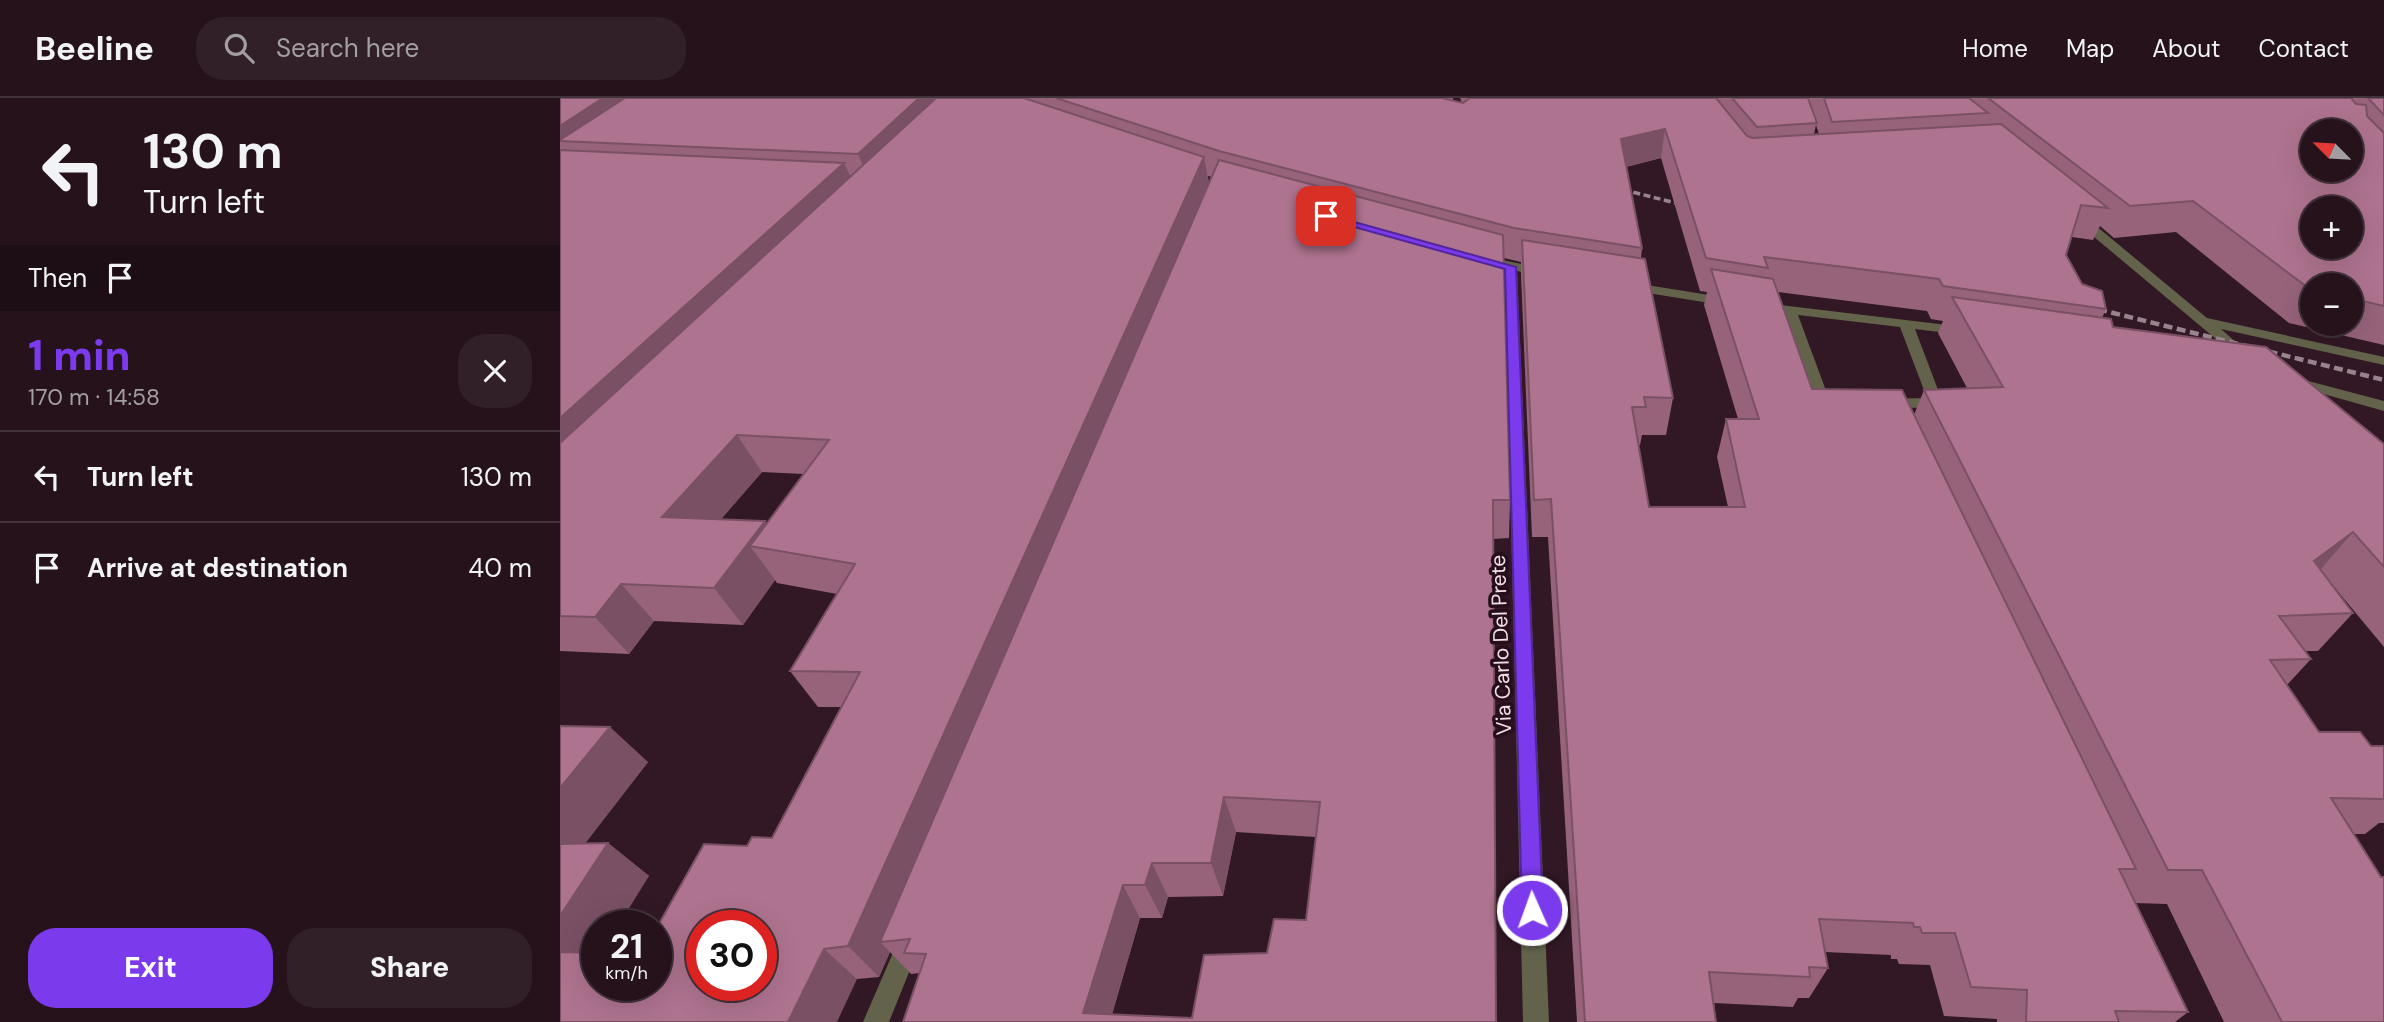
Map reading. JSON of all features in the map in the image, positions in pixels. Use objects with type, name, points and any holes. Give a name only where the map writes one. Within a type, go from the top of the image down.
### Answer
[{"type":"street","points":[[2067,209],[2258,366]]},
{"type":"street","points":[[1471,256],[1511,267],[1564,276]]},
{"type":"street","name":"Via Carlo Del Prete","points":[[1511,267],[1536,1022]]},
{"type":"street","points":[[1617,284],[1790,312],[1905,322],[1972,332]]},
{"type":"street","points":[[1790,312],[1822,400],[1848,401]]},
{"type":"street","points":[[2203,321],[2384,361]]},
{"type":"street","points":[[1898,427],[1880,402],[1936,403],[1905,322]]},
{"type":"street","points":[[2299,401],[2279,381],[2384,406]]},
{"type":"street","points":[[876,1022],[918,919]]},
{"type":"building","points":[[560,98],[603,98],[560,126]]},
{"type":"building","points":[[625,98],[919,98],[858,154],[560,141]]},
{"type":"building","points":[[936,98],[1024,98],[1204,157],[848,946],[824,949],[788,1022],[560,1022],[560,952],[581,953],[581,1001],[672,1001],[672,910],[667,910],[704,844],[747,846],[752,837],[772,838],[860,672],[790,671],[855,564],[750,546],[829,440],[737,435],[662,517],[765,521],[714,588],[621,584],[595,617],[560,616],[560,443]]},
{"type":"building","points":[[1056,98],[1442,98],[1463,103],[1470,98],[1716,98],[1747,136],[1752,138],[2001,124],[2108,208],[2081,205],[2066,255],[2082,284],[2102,291],[2106,309],[1943,286],[1939,279],[1764,257],[1768,268],[1706,258],[1665,129],[1621,139],[1642,248],[1514,228],[1219,151]]},
{"type":"building","points":[[1732,98],[1808,98],[1817,123],[1757,127]]},
{"type":"building","points":[[1824,98],[1969,98],[1988,113],[1832,122]]},
{"type":"building","points":[[1988,98],[2351,98],[2356,104],[2366,105],[2367,116],[2384,133],[2384,306],[2363,301],[2363,273],[2300,273],[2300,282],[2193,201],[2130,206]]},
{"type":"building","points":[[2368,98],[2384,98],[2384,115]]},
{"type":"building","points":[[560,150],[844,163],[560,418]]},
{"type":"building","points":[[1219,160],[1503,235],[1510,500],[1493,500],[1496,1022],[903,1022],[926,954],[904,953],[910,939],[880,942]],"holes":[[[1224,797],[1320,802],[1306,920],[1274,919],[1267,953],[1204,955],[1192,1018],[1083,1013],[1123,885],[1145,885],[1152,863],[1211,863]]]},
{"type":"building","points":[[1522,240],[1645,259],[1673,398],[1644,397],[1646,407],[1632,407],[1649,507],[1745,507],[1726,419],[1759,419],[1711,269],[1773,279],[1812,389],[1902,390],[2136,869],[2119,869],[2188,1012],[2115,1011],[2119,1022],[2026,1022],[2027,990],[1971,987],[1955,933],[1922,933],[1920,927],[1914,927],[1913,923],[1819,919],[1828,968],[1809,967],[1810,977],[1709,972],[1716,1022],[1585,1022],[1551,499],[1534,500]]},
{"type":"building","points":[[1952,297],[2111,319],[2113,327],[2266,347],[2384,444],[2384,567],[2353,532],[2314,561],[2353,613],[2279,616],[2311,659],[2270,660],[2319,732],[2360,732],[2371,746],[2384,746],[2384,799],[2331,798],[2381,877],[2384,877],[2384,1022],[2282,1022],[2202,870],[2168,870],[1924,390],[2003,387]]},
{"type":"building","points":[[560,726],[610,727],[560,788]]},
{"type":"building","points":[[608,843],[560,916],[560,844]]},
{"type":"railway","points":[[1613,187],[1691,207]]},
{"type":"railway","points":[[2085,306],[2384,380]]},
{"type":"route","points":[[1326,216],[1511,267],[1532,910]]}]
